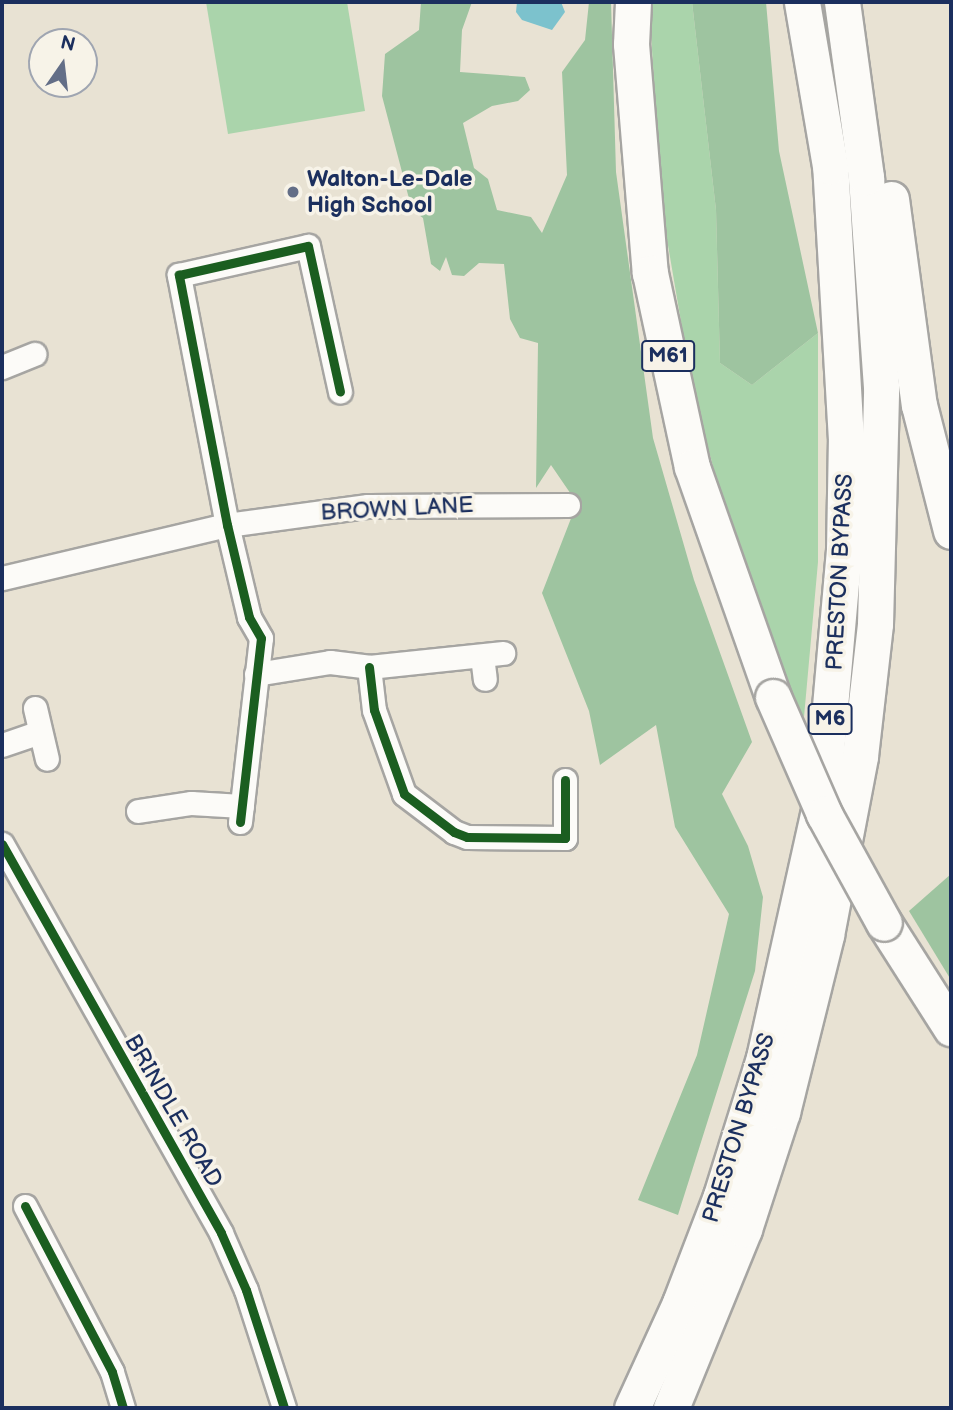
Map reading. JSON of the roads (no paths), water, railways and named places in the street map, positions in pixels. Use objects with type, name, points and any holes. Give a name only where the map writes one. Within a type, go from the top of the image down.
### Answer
[{"type":"highway","name":"M61","points":[[633,2],[631,44],[650,273],[692,467],[773,697],[824,814],[884,923],[951,1028]]},
{"type":"highway","name":"PRESTON BYPASS","points":[[632,1408],[680,1303],[721,1196],[764,1058],[822,796],[844,550],[846,440],[830,166],[802,2]]},
{"type":"highway","name":"PRESTON BYPASS","points":[[671,1408],[744,1229],[782,1112],[826,935],[860,756],[874,624],[881,387],[868,190],[842,2]]},
{"type":"highway","points":[[862,2],[919,405],[951,531]]},
{"type":"street","points":[[138,811],[191,803],[241,814],[261,638],[249,617],[227,526],[179,275],[308,246],[340,392]]},
{"type":"street","points":[[2,368],[35,354]]},
{"type":"street","name":"BROWN LANE","points":[[2,579],[227,526],[368,506],[568,505]]},
{"type":"street","points":[[256,674],[330,662],[369,667],[490,663]]},
{"type":"street","points":[[369,667],[374,710],[404,794],[433,828],[467,837],[565,838],[565,780]]},
{"type":"street","points":[[35,708],[47,759]]},
{"type":"street","points":[[2,745],[39,732]]},
{"type":"street","name":"BRINDLE ROAD","points":[[2,844],[221,1233],[250,1303],[278,1407]]},
{"type":"street","points":[[25,1206],[112,1372],[123,1408]]},
{"type":"water","points":[[517,2],[561,2],[565,12],[552,30],[522,20],[516,12]]},
{"type":"place","name":"Walton-Le-Dale High School","points":[[293,192]]}]
